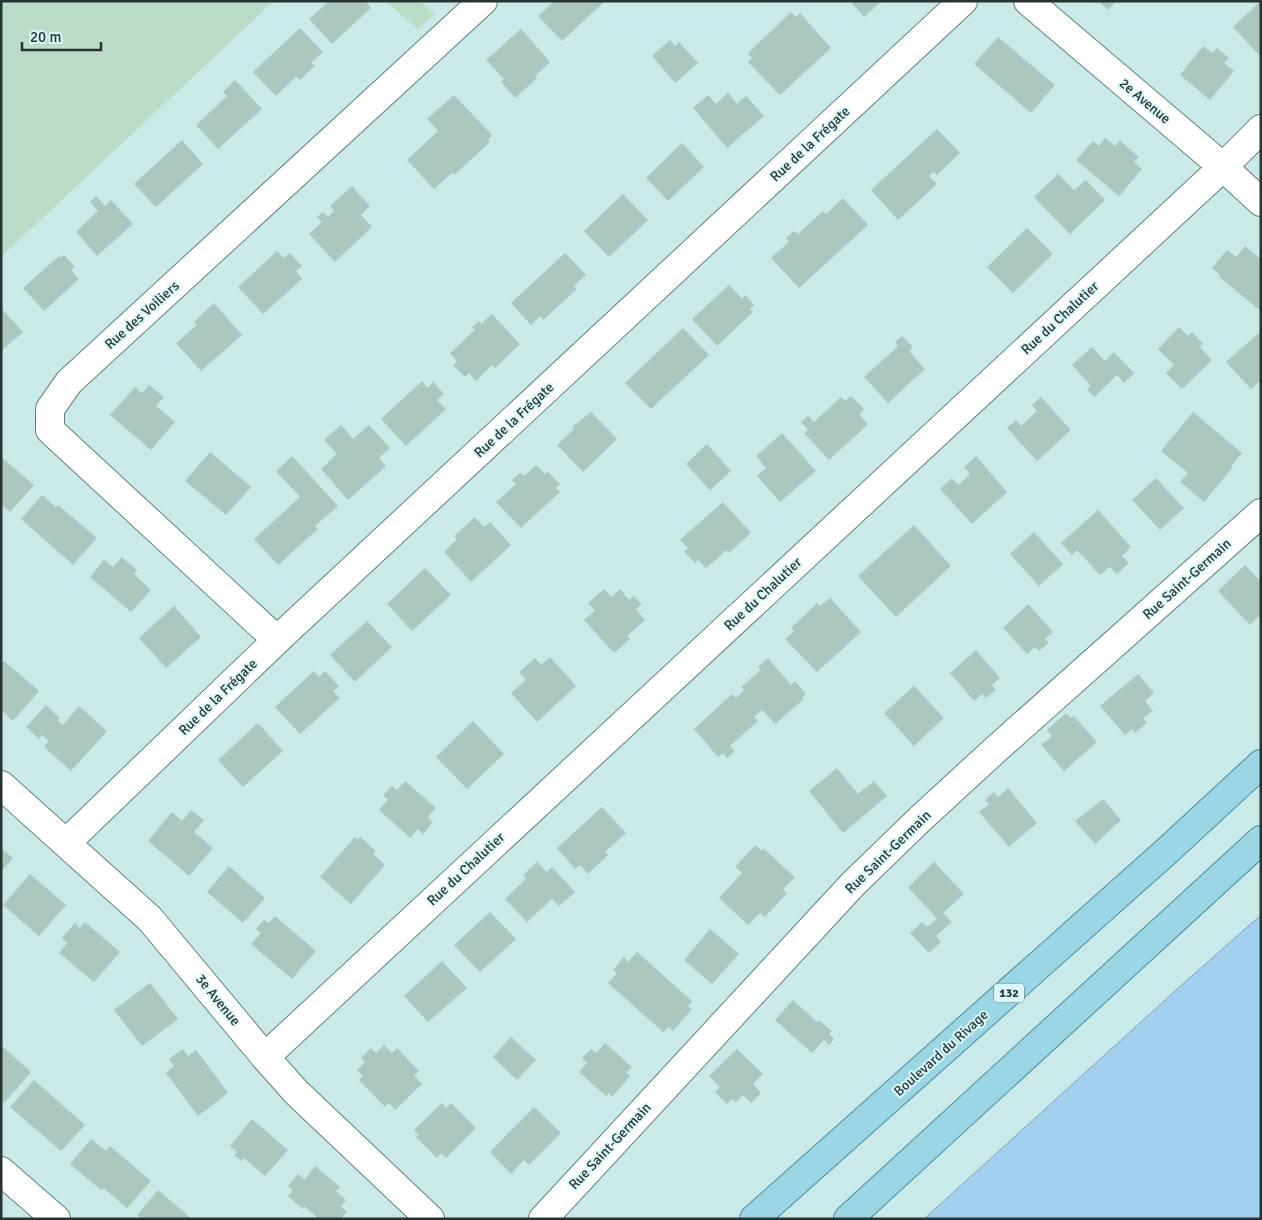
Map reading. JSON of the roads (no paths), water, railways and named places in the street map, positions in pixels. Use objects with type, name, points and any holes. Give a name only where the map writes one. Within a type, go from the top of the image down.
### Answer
[{"type":"main road","name":"Boulevard du Rivage","points":[[754,1219],[1168,850],[1261,764]]},
{"type":"main road","points":[[848,1219],[1261,840]]},
{"type":"street","name":"Rue des Voiliers","points":[[277,640],[50,430],[50,409],[69,382],[483,1]]},
{"type":"street","name":"Rue de la Frégate","points":[[67,842],[277,640],[963,1]]},
{"type":"street","name":"2e Avenue","points":[[1028,1],[1223,167],[1261,202]]},
{"type":"street","name":"Rue du Chalutier","points":[[265,1057],[1223,167],[1261,129]]},
{"type":"street","name":"Rue Saint-Germain","points":[[543,1219],[854,884],[919,820],[1261,513]]},
{"type":"street","name":"3e Avenue","points":[[1,785],[67,842],[150,919],[296,1092],[430,1219]]},
{"type":"street","points":[[1,1171],[56,1219]]},
{"type":"water","points":[[1261,915],[1261,1219],[924,1219],[1185,982]]}]
